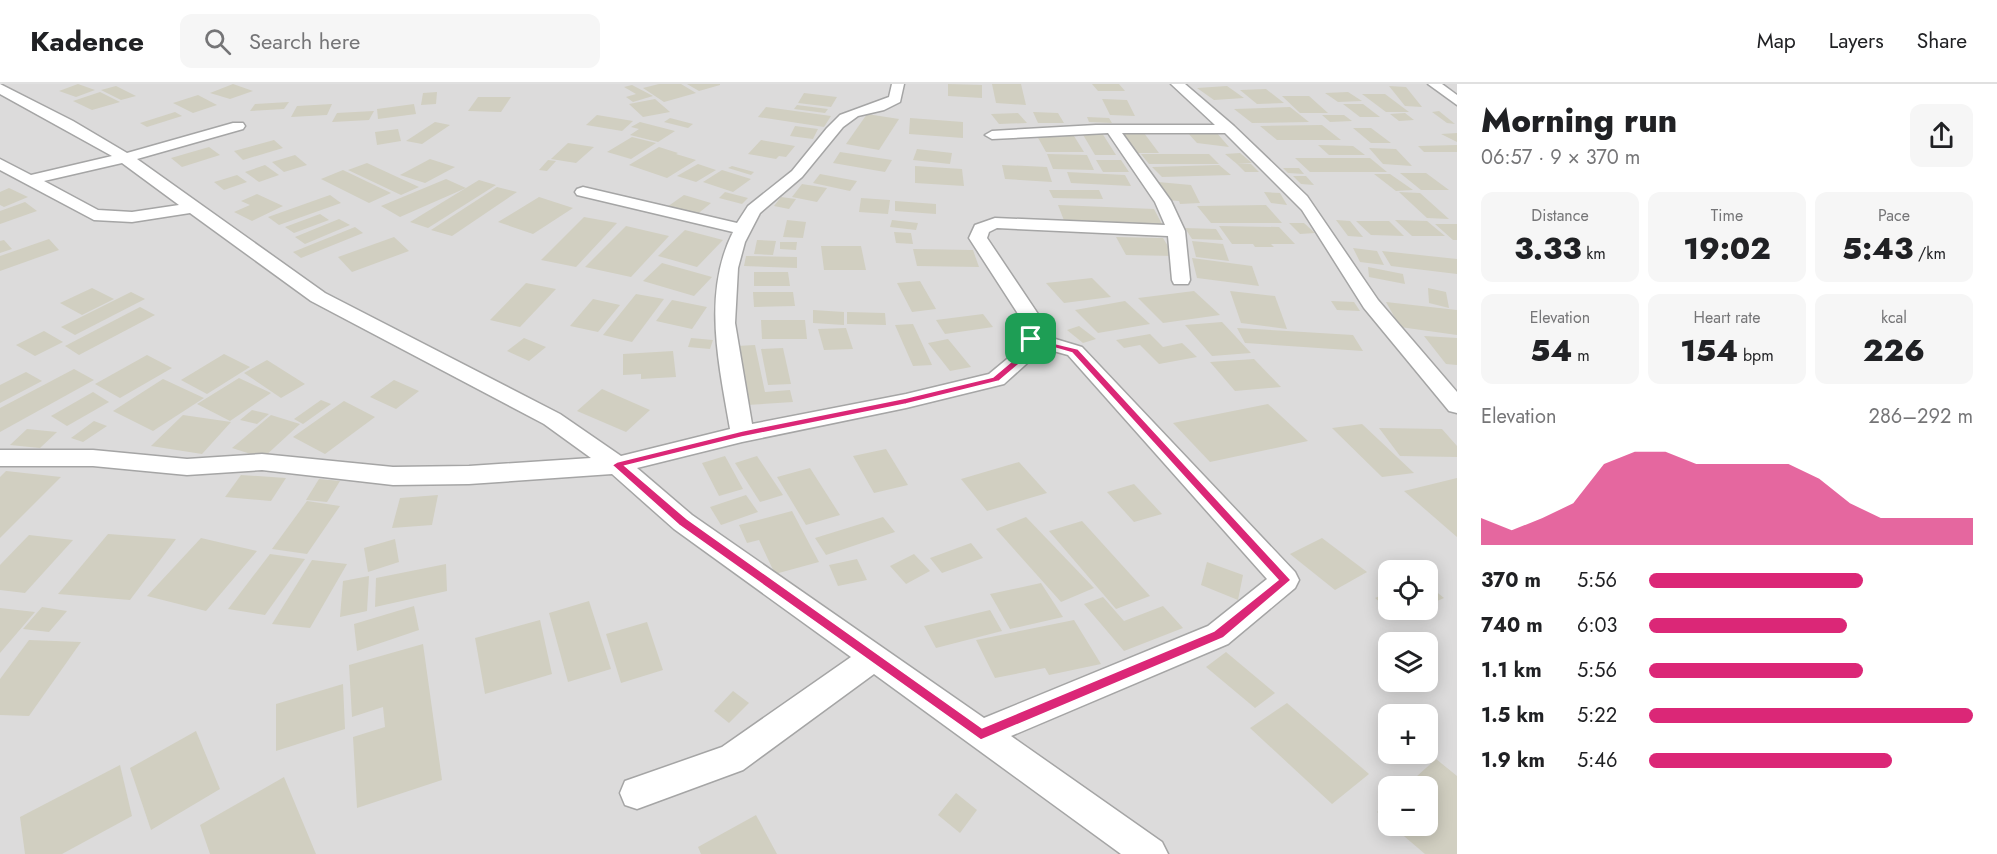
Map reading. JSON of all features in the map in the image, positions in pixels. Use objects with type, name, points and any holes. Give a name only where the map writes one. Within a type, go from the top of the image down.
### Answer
[{"type":"street","points":[[742,434],[725,343],[725,290],[733,252],[749,215],[763,199],[795,175],[844,118],[857,111],[880,107],[895,99],[897,84]]},
{"type":"street","points":[[1177,84],[1302,200],[1346,268],[1383,318],[1457,406]]},
{"type":"street","points":[[1434,84],[1457,100]]},
{"type":"street","points":[[0,88],[30,106],[68,124],[125,158],[318,297],[552,419],[617,465],[683,522],[1150,854]]},
{"type":"street","points":[[29,180],[125,158],[238,126]]},
{"type":"street","points":[[992,135],[1112,129],[1228,129]]},
{"type":"street","points":[[1112,129],[1163,201],[1176,231],[1181,280]]},
{"type":"street","points":[[0,164],[94,215],[132,217],[195,207]]},
{"type":"street","points":[[583,192],[743,229]]},
{"type":"street","points":[[0,458],[93,458],[187,467],[262,462],[393,476],[469,475],[617,465],[742,434],[906,401],[996,379],[1028,352],[1034,323],[978,238],[981,229],[995,223],[1176,231]]},
{"type":"street","points":[[981,734],[1218,634],[1285,580],[1075,351],[1031,339]]},
{"type":"street","points":[[637,794],[732,759],[873,658]]},
{"type":"shaded area","points":[[0,84],[1457,84],[1457,854],[0,854]]},
{"type":"building","points":[[78,84],[95,90],[76,97],[59,91]]},
{"type":"building","points":[[233,84],[253,91],[230,99],[210,93]]},
{"type":"building","points":[[659,84],[681,84],[696,93],[664,102],[643,88]]},
{"type":"building","points":[[687,84],[720,84],[720,85],[699,91]]},
{"type":"building","points":[[948,84],[982,85],[982,98],[948,96]]},
{"type":"building","points":[[992,84],[1021,84],[1026,105],[996,103]]},
{"type":"building","points":[[1092,84],[1119,84],[1125,91],[1098,91]]},
{"type":"building","points":[[632,85],[653,96],[633,102],[626,97],[636,94],[624,87]]},
{"type":"building","points":[[116,86],[136,96],[121,100],[101,90]]},
{"type":"building","points":[[1227,86],[1244,98],[1214,100],[1197,88]]},
{"type":"building","points":[[1389,86],[1406,87],[1422,107],[1405,106]]},
{"type":"building","points":[[1266,89],[1284,103],[1257,104],[1240,90]]},
{"type":"building","points":[[100,92],[120,102],[92,110],[73,101]]},
{"type":"building","points":[[437,92],[436,104],[421,105],[423,93]]},
{"type":"building","points":[[1348,92],[1362,101],[1338,102],[1325,93]]},
{"type":"building","points":[[804,93],[837,97],[831,107],[798,103]]},
{"type":"building","points":[[1362,94],[1385,94],[1409,112],[1386,112]]},
{"type":"building","points":[[198,95],[217,105],[193,113],[173,103]]},
{"type":"building","points":[[1282,96],[1309,96],[1328,113],[1300,113]]},
{"type":"building","points":[[478,97],[511,97],[501,112],[468,111]]},
{"type":"building","points":[[655,99],[670,112],[643,117],[629,104]]},
{"type":"building","points":[[1102,99],[1127,100],[1135,116],[1110,115]]},
{"type":"building","points":[[289,102],[284,109],[250,111],[255,104]]},
{"type":"building","points":[[332,104],[327,115],[291,117],[297,106]]},
{"type":"building","points":[[414,104],[416,114],[378,119],[377,109]]},
{"type":"building","points":[[1343,104],[1363,104],[1380,117],[1360,117]]},
{"type":"building","points":[[797,105],[828,109],[825,113],[794,109]]},
{"type":"building","points":[[766,107],[831,116],[824,127],[758,117]]},
{"type":"building","points":[[1290,107],[1309,122],[1252,123],[1234,109]]},
{"type":"building","points":[[374,111],[369,120],[332,122],[337,113]]},
{"type":"building","points":[[1439,111],[1455,124],[1447,123],[1432,112]]},
{"type":"building","points":[[175,112],[182,116],[147,127],[140,123]]},
{"type":"building","points":[[1033,112],[1058,113],[1064,123],[1038,123]]},
{"type":"building","points":[[1018,113],[1027,123],[999,124],[991,114]]},
{"type":"building","points":[[1405,113],[1414,120],[1399,121],[1390,114]]},
{"type":"building","points":[[867,114],[899,119],[879,150],[846,144]]},
{"type":"building","points":[[597,115],[633,121],[622,131],[586,125]]},
{"type":"building","points":[[1322,115],[1344,115],[1352,121],[1330,122]]},
{"type":"building","points":[[1087,117],[1109,118],[1112,123],[1089,122]]},
{"type":"building","points":[[670,118],[693,124],[688,128],[664,122]]},
{"type":"building","points":[[910,118],[963,122],[963,138],[909,134]]},
{"type":"building","points":[[435,122],[450,125],[422,144],[406,141]]},
{"type":"building","points":[[640,122],[675,131],[658,142],[630,135],[639,129],[631,127]]},
{"type":"building","points":[[1322,125],[1341,140],[1277,140],[1260,126]]},
{"type":"building","points":[[795,126],[818,129],[813,139],[790,136]]},
{"type":"building","points":[[1353,128],[1371,128],[1391,143],[1371,143]]},
{"type":"building","points":[[398,129],[401,141],[377,145],[375,132]]},
{"type":"building","points":[[1187,132],[1216,132],[1229,147],[1197,143]]},
{"type":"building","points":[[1082,133],[1102,133],[1116,155],[1095,155]]},
{"type":"building","points":[[1121,133],[1144,133],[1159,153],[1135,153]]},
{"type":"building","points":[[1457,133],[1457,142],[1441,134]]},
{"type":"building","points":[[1037,136],[1074,136],[1084,152],[1046,152]]},
{"type":"building","points":[[632,137],[656,143],[631,159],[607,152]]},
{"type":"building","points":[[274,140],[283,148],[243,160],[234,151]]},
{"type":"building","points":[[761,140],[795,146],[786,157],[779,156],[776,159],[748,154]]},
{"type":"building","points":[[568,143],[594,147],[576,163],[551,159]]},
{"type":"building","points":[[1318,145],[1353,146],[1365,155],[1329,155]]},
{"type":"building","points":[[1457,145],[1457,152],[1424,152],[1418,146]]},
{"type":"building","points":[[209,147],[220,155],[182,167],[171,158]]},
{"type":"building","points":[[659,147],[696,160],[667,178],[629,165]]},
{"type":"building","points":[[1369,148],[1396,149],[1412,166],[1383,164]]},
{"type":"building","points":[[917,149],[952,153],[950,164],[913,160]]},
{"type":"building","points":[[840,152],[892,160],[885,172],[833,163]]},
{"type":"building","points":[[1240,153],[1252,163],[1237,164],[1225,154]]},
{"type":"building","points":[[1047,154],[1087,155],[1094,170],[1053,169]]},
{"type":"building","points":[[1141,154],[1209,154],[1219,164],[1149,164]]},
{"type":"building","points":[[295,155],[307,165],[284,172],[272,162]]},
{"type":"building","points":[[1295,158],[1370,158],[1387,172],[1310,172]]},
{"type":"building","points":[[430,159],[455,167],[425,183],[400,175]]},
{"type":"building","points":[[548,160],[556,161],[547,171],[539,170]]},
{"type":"building","points":[[1096,160],[1121,160],[1129,172],[1103,172]]},
{"type":"building","points":[[367,163],[419,187],[401,195],[348,170]]},
{"type":"building","points":[[698,164],[716,170],[696,182],[677,176]]},
{"type":"building","points":[[1237,164],[1251,164],[1259,172],[1245,172]]},
{"type":"building","points":[[265,165],[279,175],[259,182],[245,172]]},
{"type":"building","points":[[1002,165],[1047,167],[1052,182],[1005,179]]},
{"type":"building","points":[[1219,165],[1231,175],[1162,177],[1152,167]]},
{"type":"building","points":[[732,166],[754,172],[751,175],[728,168]]},
{"type":"building","points":[[915,166],[962,169],[964,186],[915,183]]},
{"type":"building","points":[[1283,168],[1299,168],[1304,174],[1288,173]]},
{"type":"building","points":[[343,170],[391,193],[369,203],[321,179]]},
{"type":"building","points":[[722,170],[751,179],[733,192],[703,182]]},
{"type":"building","points":[[1067,172],[1125,175],[1131,186],[1071,183]]},
{"type":"building","points":[[1400,173],[1426,173],[1449,190],[1421,190]]},
{"type":"building","points":[[820,174],[857,181],[850,191],[813,183]]},
{"type":"building","points":[[1374,174],[1390,174],[1413,190],[1396,191]]},
{"type":"building","points":[[237,175],[247,182],[224,190],[214,182]]},
{"type":"building","points":[[1293,176],[1306,176],[1314,185],[1301,184]]},
{"type":"building","points":[[446,179],[466,188],[400,217],[381,206]]},
{"type":"building","points":[[479,180],[496,185],[428,228],[410,222]]},
{"type":"building","points":[[1158,182],[1191,185],[1200,203],[1180,204],[1179,201],[1166,200]]},
{"type":"building","points":[[802,184],[827,188],[817,202],[792,197]]},
{"type":"building","points":[[497,187],[517,192],[452,236],[431,230]]},
{"type":"building","points":[[9,188],[28,197],[4,207],[0,205],[0,192]]},
{"type":"building","points":[[1049,190],[1099,190],[1103,199],[1053,198]]},
{"type":"building","points":[[725,192],[748,198],[742,204],[719,198]]},
{"type":"building","points":[[1264,192],[1280,193],[1287,205],[1271,203]]},
{"type":"building","points":[[1399,192],[1420,193],[1449,219],[1427,218]]},
{"type":"building","points":[[257,194],[283,206],[252,221],[234,212],[250,205],[241,201]]},
{"type":"building","points":[[330,195],[341,203],[279,225],[268,217]]},
{"type":"building","points":[[684,195],[711,203],[695,216],[667,207]]},
{"type":"building","points":[[539,197],[573,208],[533,234],[498,222]]},
{"type":"building","points":[[781,197],[796,199],[789,209],[774,206]]},
{"type":"building","points":[[861,198],[890,200],[888,214],[859,212]]},
{"type":"building","points":[[895,201],[936,204],[936,214],[895,211]]},
{"type":"building","points":[[25,202],[37,211],[0,224],[0,211]]},
{"type":"building","points":[[1058,205],[1154,209],[1164,228],[1065,223]]},
{"type":"building","points":[[1266,205],[1282,223],[1211,223],[1197,206]]},
{"type":"building","points":[[320,214],[329,220],[294,233],[285,227]]},
{"type":"building","points":[[584,217],[617,223],[576,267],[541,260]]},
{"type":"building","points":[[339,219],[350,225],[305,244],[295,237]]},
{"type":"building","points":[[787,220],[806,222],[803,238],[783,237]]},
{"type":"building","points":[[892,220],[918,223],[916,230],[890,227]]},
{"type":"building","points":[[1336,220],[1350,221],[1363,237],[1348,236]]},
{"type":"building","points":[[1395,220],[1427,221],[1445,236],[1412,236]]},
{"type":"building","points":[[1356,221],[1389,221],[1404,236],[1371,235]]},
{"type":"building","points":[[1289,223],[1304,223],[1315,233],[1300,234]]},
{"type":"building","points":[[1435,224],[1457,224],[1457,240],[1453,240]]},
{"type":"building","points":[[626,226],[669,236],[631,277],[585,267]]},
{"type":"building","points":[[1219,226],[1279,227],[1295,244],[1255,247],[1253,244],[1232,244]]},
{"type":"building","points":[[355,227],[363,233],[301,258],[293,252]]},
{"type":"building","points":[[1185,228],[1216,229],[1223,240],[1192,239]]},
{"type":"building","points":[[685,230],[723,240],[697,267],[658,256]]},
{"type":"building","points":[[894,232],[911,233],[913,244],[896,243]]},
{"type":"building","points":[[394,237],[409,251],[352,272],[338,257]]},
{"type":"building","points":[[1116,237],[1163,238],[1174,256],[1126,255]]},
{"type":"building","points":[[49,239],[59,250],[0,271],[0,256]]},
{"type":"building","points":[[4,240],[12,249],[0,253],[0,241]]},
{"type":"building","points":[[757,240],[776,241],[773,255],[754,254]]},
{"type":"building","points":[[1192,241],[1223,244],[1229,261],[1196,257]]},
{"type":"building","points":[[780,242],[797,242],[796,250],[780,249]]},
{"type":"building","points":[[821,246],[861,246],[866,270],[824,270]]},
{"type":"building","points":[[1353,248],[1377,251],[1384,265],[1360,262]]},
{"type":"building","points":[[913,249],[973,250],[979,267],[917,266]]},
{"type":"building","points":[[1382,251],[1457,259],[1457,274],[1391,266]]},
{"type":"building","points":[[746,256],[797,257],[797,268],[744,266]]},
{"type":"building","points":[[1192,258],[1252,266],[1259,286],[1197,278]]},
{"type":"building","points":[[662,263],[712,277],[694,296],[643,281]]},
{"type":"building","points":[[1368,267],[1403,274],[1405,284],[1369,277]]},
{"type":"building","points":[[754,272],[788,272],[790,286],[754,286]]},
{"type":"building","points":[[1092,278],[1111,297],[1064,303],[1046,283]]},
{"type":"building","points":[[920,281],[936,309],[912,312],[897,283]]},
{"type":"building","points":[[526,283],[556,289],[520,327],[490,320]]},
{"type":"building","points":[[92,288],[114,299],[82,315],[60,303]]},
{"type":"building","points":[[1428,288],[1446,292],[1449,308],[1429,303]]},
{"type":"building","points":[[1194,291],[1220,315],[1163,323],[1138,298]]},
{"type":"building","points":[[1230,291],[1275,296],[1287,329],[1241,323]]},
{"type":"building","points":[[131,292],[145,299],[75,335],[61,327]]},
{"type":"building","points":[[753,292],[793,292],[795,306],[754,307]]},
{"type":"building","points":[[636,294],[664,299],[632,342],[603,335]]},
{"type":"building","points":[[593,299],[620,305],[598,332],[570,326]]},
{"type":"building","points":[[672,300],[707,307],[692,329],[656,321]]},
{"type":"building","points":[[1125,301],[1150,324],[1098,333],[1075,310]]},
{"type":"building","points":[[1331,301],[1354,302],[1360,311],[1337,310]]},
{"type":"building","points":[[1386,302],[1457,310],[1457,335],[1400,327]]},
{"type":"building","points":[[140,307],[155,315],[79,355],[65,346]]},
{"type":"building","points":[[813,310],[844,312],[844,325],[813,323]]},
{"type":"building","points":[[847,312],[885,313],[886,325],[847,324]]},
{"type":"building","points":[[983,314],[993,327],[945,334],[936,320]]},
{"type":"building","points":[[761,320],[805,320],[807,339],[762,339]]},
{"type":"building","points":[[1222,322],[1251,353],[1212,356],[1185,325]]},
{"type":"building","points":[[913,324],[932,365],[913,366],[895,325]]},
{"type":"building","points":[[1079,326],[1096,339],[1083,343],[1067,330]]},
{"type":"building","points":[[846,328],[853,349],[824,350],[818,329]]},
{"type":"building","points":[[1237,328],[1353,335],[1363,351],[1245,343]]},
{"type":"building","points":[[44,331],[63,342],[35,356],[16,345]]},
{"type":"building","points":[[1150,334],[1163,347],[1182,343],[1197,357],[1159,364],[1140,345],[1124,348],[1116,340]]},
{"type":"building","points":[[1424,336],[1457,338],[1457,365],[1446,364]]},
{"type":"building","points":[[524,338],[546,347],[529,361],[507,351]]},
{"type":"building","points":[[691,338],[713,340],[710,349],[688,347]]},
{"type":"building","points":[[948,339],[971,367],[950,371],[928,343]]},
{"type":"building","points":[[755,345],[765,392],[790,390],[793,402],[747,405],[737,346]]},
{"type":"building","points":[[783,348],[791,384],[768,385],[761,349]]},
{"type":"building","points":[[673,351],[676,377],[641,379],[641,374],[623,375],[623,354]]},
{"type":"building","points":[[224,354],[250,367],[207,394],[181,380]]},
{"type":"building","points":[[147,355],[172,368],[120,398],[95,384]]},
{"type":"building","points":[[1254,359],[1281,387],[1235,391],[1210,362]]},
{"type":"building","points":[[267,360],[305,384],[281,398],[244,373]]},
{"type":"building","points":[[74,369],[94,380],[0,432],[0,408]]},
{"type":"building","points":[[26,372],[42,381],[0,403],[0,385]]},
{"type":"building","points":[[239,378],[271,393],[230,421],[197,404]]},
{"type":"building","points":[[163,379],[204,398],[153,431],[113,411]]},
{"type":"building","points":[[394,380],[419,391],[396,409],[370,397]]},
{"type":"building","points":[[602,389],[650,410],[626,432],[577,411]]},
{"type":"building","points":[[93,392],[109,402],[67,426],[51,416]]},
{"type":"building","points":[[321,400],[331,404],[303,424],[294,419]]},
{"type":"building","points":[[344,401],[375,417],[325,454],[293,437]]},
{"type":"building","points":[[1268,404],[1308,441],[1210,462],[1173,423]]},
{"type":"building","points":[[252,410],[269,414],[257,424],[240,420]]},
{"type":"building","points":[[183,415],[231,422],[202,454],[151,446]]},
{"type":"building","points":[[271,415],[300,424],[263,458],[232,448]]},
{"type":"building","points":[[94,421],[107,426],[83,442],[71,438]]},
{"type":"building","points":[[1362,424],[1414,473],[1382,477],[1332,428]]},
{"type":"building","points":[[1379,428],[1442,429],[1457,446],[1457,457],[1400,456]]},
{"type":"building","points":[[27,429],[57,432],[40,448],[10,445]]},
{"type":"building","points":[[886,449],[908,485],[874,493],[853,456]]},
{"type":"building","points":[[725,456],[743,489],[719,496],[702,463]]},
{"type":"building","points":[[757,456],[783,495],[760,502],[735,463]]},
{"type":"building","points":[[1019,462],[1047,493],[987,511],[961,479]]},
{"type":"building","points":[[810,468],[840,515],[806,525],[777,477]]},
{"type":"building","points":[[6,471],[61,477],[0,538],[0,477]]},
{"type":"building","points":[[241,475],[286,478],[271,501],[225,497]]},
{"type":"building","points":[[1457,478],[1457,537],[1404,491]]},
{"type":"building","points":[[319,479],[340,481],[327,502],[306,500]]},
{"type":"building","points":[[1134,484],[1162,514],[1134,522],[1107,492]]},
{"type":"building","points":[[438,495],[432,525],[392,528],[400,498]]},
{"type":"building","points":[[746,495],[758,512],[721,525],[710,507]]},
{"type":"building","points":[[307,501],[340,506],[307,554],[272,549]]},
{"type":"building","points":[[792,511],[819,562],[775,574],[759,540],[747,543],[739,525]]},
{"type":"building","points":[[883,517],[895,532],[826,555],[815,538]]},
{"type":"building","points":[[1026,517],[1094,588],[1061,602],[996,529]]},
{"type":"building","points":[[1082,521],[1150,596],[1116,609],[1049,531]]},
{"type":"building","points":[[108,534],[176,539],[130,600],[58,594]]},
{"type":"building","points":[[29,535],[73,540],[25,593],[0,590],[0,565]]},
{"type":"building","points":[[201,538],[257,551],[206,611],[147,596]]},
{"type":"building","points":[[1322,538],[1367,572],[1335,590],[1290,554]]},
{"type":"building","points":[[395,539],[399,562],[368,572],[364,548]]},
{"type":"building","points":[[971,543],[983,558],[942,573],[930,558]]},
{"type":"building","points":[[270,554],[305,559],[265,615],[228,609]]},
{"type":"building","points":[[914,554],[930,571],[906,584],[890,566]]},
{"type":"building","points":[[857,559],[867,580],[838,586],[829,565]]},
{"type":"building","points":[[312,560],[347,564],[310,628],[272,624]]},
{"type":"building","points":[[1207,562],[1243,575],[1238,600],[1201,585]]},
{"type":"building","points":[[446,564],[447,591],[375,607],[376,578]]},
{"type":"building","points":[[369,576],[367,611],[340,617],[343,581]]},
{"type":"building","points":[[1041,583],[1063,617],[1010,629],[990,594]]},
{"type":"building","points":[[1103,597],[1124,621],[1163,606],[1183,628],[1124,651],[1084,604]]},
{"type":"building","points":[[589,601],[611,669],[568,682],[549,613]]},
{"type":"building","points":[[414,606],[419,630],[357,651],[354,624]]},
{"type":"building","points":[[42,607],[67,611],[49,632],[23,629]]},
{"type":"building","points":[[0,608],[35,612],[0,653]]},
{"type":"building","points":[[990,610],[1002,631],[936,648],[924,626]]},
{"type":"building","points":[[540,620],[552,674],[485,694],[475,638]]},
{"type":"building","points":[[1074,620],[1101,664],[1049,675],[1045,668],[995,678],[976,640]]},
{"type":"building","points":[[647,622],[663,670],[621,683],[606,634]]},
{"type":"building","points":[[29,640],[81,642],[29,716],[0,715],[0,679]]},
{"type":"building","points":[[423,644],[442,780],[357,808],[353,737],[385,727],[383,707],[352,717],[349,665]]},
{"type":"building","points":[[1226,652],[1275,693],[1255,708],[1206,667]]},
{"type":"building","points":[[343,684],[345,729],[276,751],[276,704]]},
{"type":"building","points":[[733,691],[749,703],[729,723],[714,711]]},
{"type":"building","points":[[1287,703],[1369,774],[1332,804],[1250,728]]},
{"type":"building","points":[[196,731],[220,789],[151,830],[130,768]]},
{"type":"building","points":[[1438,761],[1457,776],[1457,854],[1425,854],[1404,836],[1438,836],[1438,776],[1417,776],[1430,764],[1438,764]]},
{"type":"building","points":[[120,765],[132,816],[62,854],[25,854],[20,817]]},
{"type":"building","points":[[284,777],[316,854],[210,854],[200,825]]},
{"type":"building","points":[[956,793],[977,810],[960,833],[938,815]]},
{"type":"building","points":[[756,815],[777,854],[701,854],[698,847]]},
{"type":"route","points":[[1031,339],[1075,351],[1285,580],[1218,634],[981,734],[683,522],[617,465],[742,434],[906,401],[996,379],[1028,352],[1031,339]]}]
